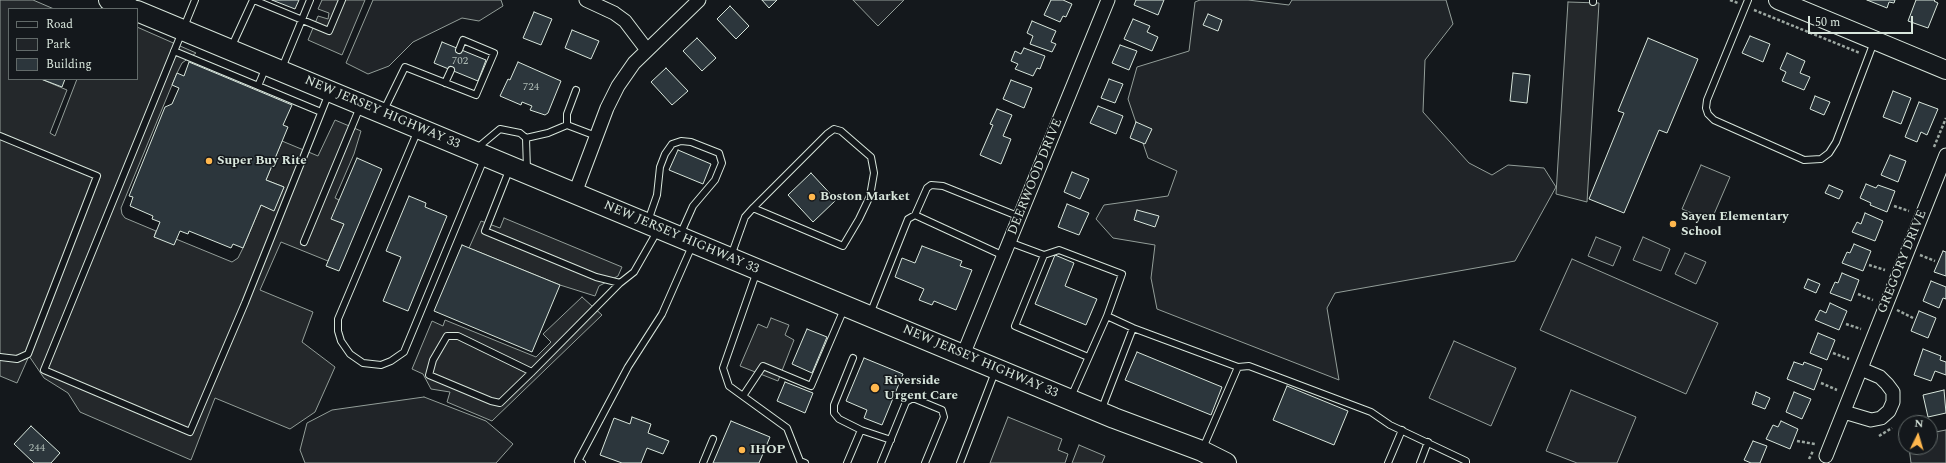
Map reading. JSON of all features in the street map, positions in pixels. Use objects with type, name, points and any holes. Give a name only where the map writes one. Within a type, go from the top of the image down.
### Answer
[{"type":"main road","points":[[110,0],[129,8]]},
{"type":"main road","name":"NEW JERSEY HIGHWAY 33","points":[[138,11],[963,355],[1101,412],[1202,451],[1226,463]]},
{"type":"street","points":[[586,0],[614,13],[625,21],[647,50]]},
{"type":"street","points":[[575,193],[607,108],[618,86],[634,63],[699,0]]},
{"type":"street","name":"DEERWOOD DRIVE","points":[[963,355],[1108,0]]},
{"type":"street","points":[[1778,0],[1872,49],[1946,70]]},
{"type":"street","name":"GREGORY DRIVE","points":[[1826,456],[1946,156]]},
{"type":"street","points":[[1844,412],[1871,420],[1881,418],[1889,411],[1893,402],[1893,392],[1887,384],[1880,377],[1860,369]]},
{"type":"lane","points":[[195,0],[44,370],[190,432],[242,310],[329,92]]},
{"type":"lane","points":[[230,50],[253,0],[329,31],[342,0]]},
{"type":"lane","points":[[258,86],[274,68],[301,20],[310,0]]},
{"type":"lane","points":[[1746,3],[1708,100],[1706,108],[1708,114],[1714,120],[1804,160],[1821,159],[1829,153],[1836,142],[1872,49]]},
{"type":"lane","points":[[382,113],[405,67],[476,95],[494,53],[463,40],[459,50]]},
{"type":"lane","points":[[174,51],[321,112]]},
{"type":"lane","points":[[445,83],[451,70]]},
{"type":"lane","points":[[567,125],[567,114],[576,90]]},
{"type":"lane","points":[[304,242],[361,104]]},
{"type":"lane","points":[[526,138],[548,133],[567,125],[596,136]]},
{"type":"lane","points":[[418,128],[338,319],[338,332],[341,341],[350,354],[363,363],[381,365],[391,361],[404,352],[479,154],[500,129],[508,129],[520,133],[526,138]]},
{"type":"lane","points":[[730,258],[746,217],[752,208],[827,134],[834,129],[841,131],[871,157],[874,173],[870,196],[859,219],[843,246],[752,208]]},
{"type":"lane","points":[[0,136],[97,176],[28,354],[17,359],[0,357]]},
{"type":"lane","points":[[526,138],[519,170],[485,231],[596,277],[621,282]]},
{"type":"lane","points":[[532,372],[458,336],[447,336],[433,360],[429,375],[491,401],[500,403],[532,372],[621,282],[634,272],[653,226],[657,194],[657,178],[665,154],[672,144],[681,141],[691,142],[719,153],[722,164],[715,180],[693,206],[686,240],[662,314],[628,367],[578,461],[582,463]]},
{"type":"lane","points":[[869,316],[908,219],[915,215],[927,188],[931,185],[942,186],[1020,217]]},
{"type":"lane","points":[[915,215],[1004,256]]},
{"type":"lane","points":[[1010,242],[1044,255],[1059,250],[1122,274],[1107,316],[1070,399]]},
{"type":"lane","points":[[1044,255],[1015,326],[1088,357]]},
{"type":"lane","points":[[758,270],[723,368],[729,386],[787,428],[801,462]]},
{"type":"lane","points":[[743,396],[763,366],[811,386],[846,305]]},
{"type":"lane","points":[[1107,316],[1133,328],[1238,367],[1249,366],[1371,412],[1390,425],[1428,442],[1466,461],[1466,463]]},
{"type":"lane","points":[[1101,412],[1133,328]]},
{"type":"lane","points":[[853,358],[834,405],[834,413],[839,419],[861,430],[891,440]]},
{"type":"lane","points":[[1202,451],[1238,367]]},
{"type":"lane","points":[[960,463],[997,369]]},
{"type":"lane","points":[[881,463],[906,402],[913,398],[942,410],[944,417],[925,463]]},
{"type":"lane","points":[[847,463],[861,430]]},
{"type":"lane","points":[[1388,463],[1402,430]]},
{"type":"lane","points":[[703,463],[713,439]]},
{"type":"lane","points":[[1420,463],[1428,442]]},
{"type":"path","points":[[1730,0],[1746,3],[1872,49]]},
{"type":"path","points":[[1894,206],[1909,211]]},
{"type":"path","points":[[1917,262],[1922,247]]},
{"type":"path","points":[[1919,255],[1935,261]]},
{"type":"path","points":[[1869,265],[1885,270]]},
{"type":"path","points":[[1858,294],[1873,300]]},
{"type":"path","points":[[1894,317],[1900,303]]},
{"type":"path","points":[[1897,310],[1913,318]]},
{"type":"path","points":[[1846,324],[1862,329]]},
{"type":"path","points":[[1833,353],[1849,359]]},
{"type":"path","points":[[1821,383],[1837,390]]},
{"type":"path","points":[[1879,436],[1887,433],[1897,424]]},
{"type":"path","points":[[1797,441],[1815,444]]},
{"type":"green space","points":[[373,0],[501,0],[503,6],[479,21],[462,18],[413,42],[389,66],[368,74],[346,63]]},
{"type":"green space","points":[[853,0],[904,0],[878,26]]},
{"type":"green space","points":[[1200,0],[1248,0],[1289,5],[1292,0],[1446,0],[1453,24],[1425,60],[1423,112],[1469,163],[1492,175],[1508,165],[1544,168],[1556,187],[1515,261],[1335,293],[1327,308],[1339,380],[1157,309],[1151,278],[1155,245],[1113,238],[1096,219],[1104,205],[1168,196],[1177,171],[1148,158],[1128,99],[1137,67],[1189,51],[1195,2]]},
{"type":"green space","points":[[1701,165],[1730,177],[1711,221],[1682,209]]},
{"type":"green space","points":[[1596,237],[1621,247],[1613,266],[1588,256]]},
{"type":"green space","points":[[1643,237],[1670,249],[1661,271],[1633,260]]},
{"type":"green space","points":[[1685,253],[1706,262],[1696,284],[1675,274]]},
{"type":"green space","points":[[1572,259],[1718,323],[1686,394],[1540,330]]},
{"type":"green space","points":[[1454,341],[1516,368],[1491,426],[1429,398]]},
{"type":"green space","points":[[1571,390],[1636,417],[1617,463],[1577,463],[1546,451]]},
{"type":"green space","points":[[424,397],[486,421],[513,444],[496,463],[305,463],[300,450],[307,423],[332,410]]},
{"type":"green space","points":[[1946,430],[1946,463],[1911,463],[1910,455],[1938,455],[1938,432]]},
{"type":"shaded area","points":[[0,0],[33,0],[52,8],[8,8],[8,80],[43,80],[67,90],[50,133],[55,136],[77,80],[138,80],[138,27],[196,53],[182,63],[177,73],[121,208],[122,214],[125,218],[156,231],[154,237],[176,239],[232,262],[238,258],[261,205],[274,210],[284,187],[266,180],[282,141],[318,156],[335,120],[361,131],[354,154],[335,198],[339,200],[344,224],[328,261],[281,242],[260,290],[313,312],[302,342],[335,367],[315,412],[290,429],[215,398],[191,460],[80,412],[68,393],[44,378],[29,356],[17,383],[0,376]]},
{"type":"shaded area","points":[[322,0],[365,0],[342,55],[308,40],[318,16],[328,19],[329,13],[318,9]]},
{"type":"shaded area","points":[[1568,2],[1599,3],[1587,202],[1556,194]]},
{"type":"shaded area","points":[[504,218],[622,267],[618,276],[599,286],[595,296],[560,285],[469,248],[481,221],[500,228]]},
{"type":"shaded area","points":[[582,297],[602,315],[492,421],[447,402],[450,392],[431,389],[423,374],[412,369],[432,321],[443,326],[445,320],[536,357],[551,342],[543,334]]},
{"type":"shaded area","points":[[771,318],[789,325],[785,335],[794,340],[778,381],[740,366],[758,324],[767,328]]},
{"type":"shaded area","points":[[1008,417],[1062,439],[1058,450],[1068,454],[1065,463],[990,463]]},
{"type":"shaded area","points":[[1079,445],[1105,456],[1102,463],[1072,463]]},
{"type":"building","points":[[272,0],[299,0],[295,9]]},
{"type":"building","points":[[762,0],[777,0],[769,8]]},
{"type":"building","points":[[1051,0],[1063,0],[1072,4],[1066,17],[1063,16],[1060,22],[1044,15]]},
{"type":"building","points":[[1136,0],[1164,0],[1158,15],[1134,5]]},
{"type":"building","points":[[1867,0],[1895,0],[1894,3],[1889,2],[1887,8]]},
{"type":"building","points":[[1916,0],[1935,0],[1934,1],[1938,3],[1928,28],[1908,21]]},
{"type":"building","points":[[730,6],[749,26],[736,39],[717,19]]},
{"type":"building","points":[[534,12],[552,19],[541,45],[523,38]]},
{"type":"building","points":[[1208,14],[1222,20],[1218,31],[1203,25]]},
{"type":"building","points":[[1133,19],[1150,26],[1147,32],[1158,37],[1152,51],[1124,39]]},
{"type":"building","points":[[1032,21],[1056,31],[1051,42],[1056,44],[1052,52],[1030,44],[1033,36],[1027,33]]},
{"type":"building","points":[[572,30],[599,41],[591,59],[565,48]]},
{"type":"building","points":[[1750,36],[1770,44],[1763,62],[1742,53]]},
{"type":"building","points":[[697,38],[716,58],[702,71],[683,51]]},
{"type":"building","points":[[1648,38],[1698,59],[1667,133],[1659,130],[1624,213],[1589,199],[1624,113],[1618,111]]},
{"type":"building","points":[[442,42],[486,60],[478,81],[434,63]]},
{"type":"building","points":[[1120,45],[1137,51],[1129,70],[1112,63]]},
{"type":"building","points":[[1024,48],[1045,56],[1040,69],[1037,68],[1033,76],[1015,69],[1018,64],[1011,61],[1015,51],[1021,54]]},
{"type":"building","points":[[1787,53],[1805,61],[1800,73],[1810,77],[1804,90],[1782,81],[1786,72],[1780,69]]},
{"type":"building","name":"Super Buy Rite","points":[[189,62],[292,105],[283,125],[288,127],[266,180],[284,187],[274,211],[261,205],[243,248],[233,244],[231,248],[189,231],[188,234],[180,231],[174,245],[154,237],[160,222],[152,219],[153,216],[130,206],[133,197],[129,196],[165,107],[172,104],[179,88],[172,85],[177,73],[184,76]]},
{"type":"building","points":[[518,62],[561,81],[548,113],[545,115],[530,110],[532,106],[522,102],[521,105],[500,96],[508,79],[510,80]]},
{"type":"building","points":[[666,68],[688,91],[672,105],[651,82]]},
{"type":"building","points":[[1513,73],[1530,75],[1527,103],[1510,101]]},
{"type":"building","points":[[1109,79],[1123,84],[1115,103],[1101,98]]},
{"type":"building","points":[[44,80],[65,80],[62,87]]},
{"type":"building","points":[[1011,80],[1032,88],[1024,108],[1003,99]]},
{"type":"building","points":[[1893,91],[1911,98],[1901,124],[1883,117]]},
{"type":"building","points":[[1815,96],[1830,102],[1824,115],[1810,109]]},
{"type":"building","points":[[1919,102],[1938,109],[1927,135],[1921,132],[1917,142],[1905,137]]},
{"type":"building","points":[[1098,106],[1123,116],[1116,134],[1090,123]]},
{"type":"building","points":[[997,109],[1012,115],[1003,136],[1011,139],[1001,164],[980,155],[993,125],[990,124]]},
{"type":"building","points":[[1136,122],[1152,129],[1145,144],[1130,138]]},
{"type":"building","points":[[678,150],[711,164],[703,184],[669,170]]},
{"type":"building","points":[[1890,155],[1906,161],[1898,182],[1881,175]]},
{"type":"building","points":[[357,158],[382,169],[339,271],[326,266],[344,224],[331,219]]},
{"type":"building","points":[[1072,172],[1089,179],[1080,199],[1064,192]]},
{"type":"building","name":"Boston Market","points":[[811,173],[836,200],[813,222],[788,195]]},
{"type":"building","points":[[1866,184],[1876,188],[1878,185],[1895,191],[1887,212],[1870,205],[1871,203],[1860,198]]},
{"type":"building","points":[[1829,185],[1843,191],[1839,199],[1825,193]]},
{"type":"building","points":[[409,196],[426,203],[425,207],[447,216],[408,311],[383,301],[401,257],[386,251]]},
{"type":"building","points":[[1067,204],[1089,213],[1079,235],[1058,227]]},
{"type":"building","points":[[1137,210],[1159,216],[1155,227],[1134,220]]},
{"type":"building","points":[[1865,213],[1883,221],[1875,241],[1852,232],[1857,222],[1861,224]]},
{"type":"building","points":[[1854,244],[1871,251],[1863,271],[1842,263],[1847,252],[1850,253]]},
{"type":"building","points":[[462,245],[560,285],[532,352],[434,311]]},
{"type":"building","points":[[922,246],[962,261],[960,266],[972,270],[956,310],[934,301],[932,305],[919,300],[924,289],[895,277],[902,258],[915,263]]},
{"type":"building","points":[[1943,251],[1946,252],[1946,276],[1934,272]]},
{"type":"building","points":[[1055,255],[1074,263],[1065,286],[1097,299],[1086,325],[1035,304]]},
{"type":"building","points":[[1842,273],[1859,280],[1851,301],[1830,293],[1835,282],[1838,283]]},
{"type":"building","points":[[1808,279],[1820,284],[1816,293],[1804,288]]},
{"type":"building","points":[[1931,281],[1946,287],[1946,299],[1943,298],[1939,308],[1923,301]]},
{"type":"building","points":[[1830,303],[1847,311],[1839,330],[1815,320],[1820,310],[1826,313]]},
{"type":"building","points":[[1919,311],[1936,318],[1928,338],[1911,331]]},
{"type":"building","points":[[807,329],[827,337],[812,373],[792,364]]},
{"type":"building","points":[[1818,333],[1835,340],[1827,360],[1810,353]]},
{"type":"building","points":[[1923,349],[1941,356],[1940,360],[1946,362],[1946,375],[1935,371],[1931,381],[1914,375]]},
{"type":"building","points":[[1137,352],[1222,387],[1211,415],[1125,380]]},
{"type":"building","name":"Riverside Urgent Care","points":[[864,358],[903,374],[882,425],[864,418],[867,410],[846,401]]},
{"type":"building","points":[[1794,362],[1803,365],[1804,362],[1822,369],[1814,390],[1787,379]]},
{"type":"building","points":[[785,382],[813,393],[805,413],[777,401]]},
{"type":"building","points":[[1287,386],[1348,411],[1334,445],[1273,420]]},
{"type":"building","points":[[1944,390],[1946,413],[1928,415],[1923,395]]},
{"type":"building","points":[[1756,392],[1770,398],[1765,409],[1752,404]]},
{"type":"building","points":[[1794,392],[1811,399],[1802,419],[1786,412]]},
{"type":"building","points":[[632,417],[651,424],[648,433],[669,441],[663,454],[647,448],[641,463],[622,463],[600,455],[614,418],[630,424]]},
{"type":"building","name":"IHOP","points":[[731,421],[770,437],[759,463],[713,463]]},
{"type":"building","points":[[1781,421],[1798,429],[1790,449],[1766,439],[1773,425],[1778,427]]},
{"type":"building","points":[[31,426],[60,453],[51,463],[34,463],[14,444]]},
{"type":"building","points":[[1753,441],[1767,446],[1760,463],[1751,463],[1744,460]]},
{"type":"place","name":"Super Buy Rite","points":[[209,161]]},
{"type":"place","name":"Boston Market","points":[[812,197]]},
{"type":"place","name":"Sayen Elementary School","points":[[1673,224]]},
{"type":"place","name":"Riverside Urgent Care","points":[[875,388]]},
{"type":"place","name":"IHOP","points":[[742,450]]}]
